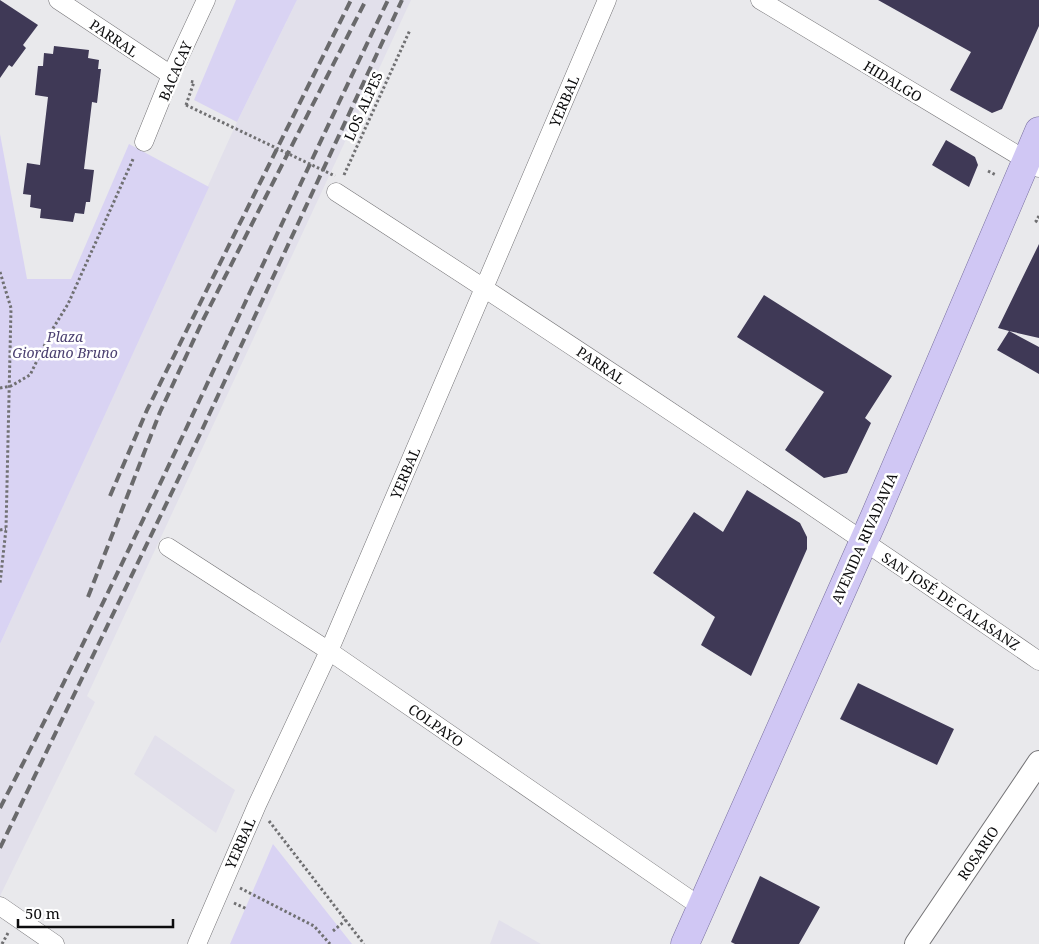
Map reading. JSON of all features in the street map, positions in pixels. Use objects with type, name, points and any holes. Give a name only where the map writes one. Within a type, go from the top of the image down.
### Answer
[{"type":"main road","name":"AVENIDA RIVADAVIA","points":[[685,944],[863,541],[1033,164],[1039,131]]},
{"type":"street","name":"PARRAL","points":[[58,0],[171,75]]},
{"type":"street","name":"BACACAY","points":[[144,142],[171,75],[206,0]]},
{"type":"street","name":"YERBAL","points":[[197,944],[256,805],[330,651],[607,0]]},
{"type":"street","name":"HIDALGO","points":[[760,0],[1033,164]]},
{"type":"street","name":"PARRAL","points":[[336,184],[484,287],[863,541]]},
{"type":"street","name":"SAN JOSÉ DE CALASANZ","points":[[863,541],[1039,662]]},
{"type":"street","name":"COLPAYO","points":[[168,547],[330,651],[701,907]]},
{"type":"street","name":"ROSARIO","points":[[916,944],[1039,762]]},
{"type":"street","points":[[0,906],[55,944]]},
{"type":"path","name":"LOS ALPES","points":[[336,184],[410,30]]},
{"type":"path","points":[[194,82],[186,105],[336,184]]},
{"type":"path","points":[[0,388],[11,386],[30,375],[52,330],[68,304],[138,148],[144,142]]},
{"type":"path","points":[[1039,216],[1036,222],[1039,223]]},
{"type":"path","points":[[0,272],[11,308],[11,386],[6,529],[0,583]]},
{"type":"path","points":[[0,530],[6,529]]},
{"type":"path","points":[[256,805],[364,944]]},
{"type":"path","points":[[223,881],[314,926],[330,944]]},
{"type":"path","points":[[333,931],[346,920]]},
{"type":"shaded area","points":[[297,0],[411,0],[87,696],[95,702],[0,896],[0,644],[237,122]]},
{"type":"shaded area","points":[[155,735],[235,790],[216,833],[134,774]]},
{"type":"shaded area","points":[[499,920],[541,944],[490,944]]},
{"type":"green space","points":[[236,0],[297,0],[237,122],[194,100]]},
{"type":"green space","name":"Plaza Giordano Bruno","points":[[0,134],[27,279],[71,279],[129,144],[209,187],[0,644]]},
{"type":"green space","points":[[273,844],[352,944],[230,944]]},
{"type":"building","points":[[0,0],[38,25],[23,45],[26,48],[12,67],[9,65],[0,78]]},
{"type":"building","points":[[878,0],[1039,0],[1039,26],[1002,109],[992,113],[950,90],[971,52]]},
{"type":"building","points":[[54,46],[89,50],[88,58],[99,60],[98,69],[101,69],[97,103],[92,102],[84,169],[94,170],[90,202],[86,202],[84,214],[75,213],[73,222],[40,218],[41,209],[30,207],[31,195],[23,194],[27,163],[40,165],[48,97],[35,95],[38,66],[43,66],[44,53],[53,54]]},
{"type":"building","points":[[946,140],[975,157],[978,165],[969,187],[932,165]]},
{"type":"building","points":[[1039,244],[1039,338],[998,328]]},
{"type":"building","points":[[764,295],[892,376],[865,418],[871,423],[847,473],[824,478],[785,450],[824,392],[737,337]]},
{"type":"building","points":[[1009,331],[1039,347],[1039,374],[997,350]]},
{"type":"building","points":[[747,490],[800,523],[807,537],[807,549],[751,676],[701,645],[715,617],[653,573],[694,512],[723,532]]},
{"type":"building","points":[[858,683],[954,729],[937,765],[840,719]]},
{"type":"building","points":[[760,876],[820,907],[799,944],[735,944],[731,942]]},
{"type":"railway","points":[[110,496],[147,410],[351,0]]},
{"type":"railway","points":[[88,597],[160,412],[203,320],[366,0]]},
{"type":"railway","points":[[0,808],[101,608],[388,0]]},
{"type":"railway","points":[[0,848],[201,432],[402,0]]}]
